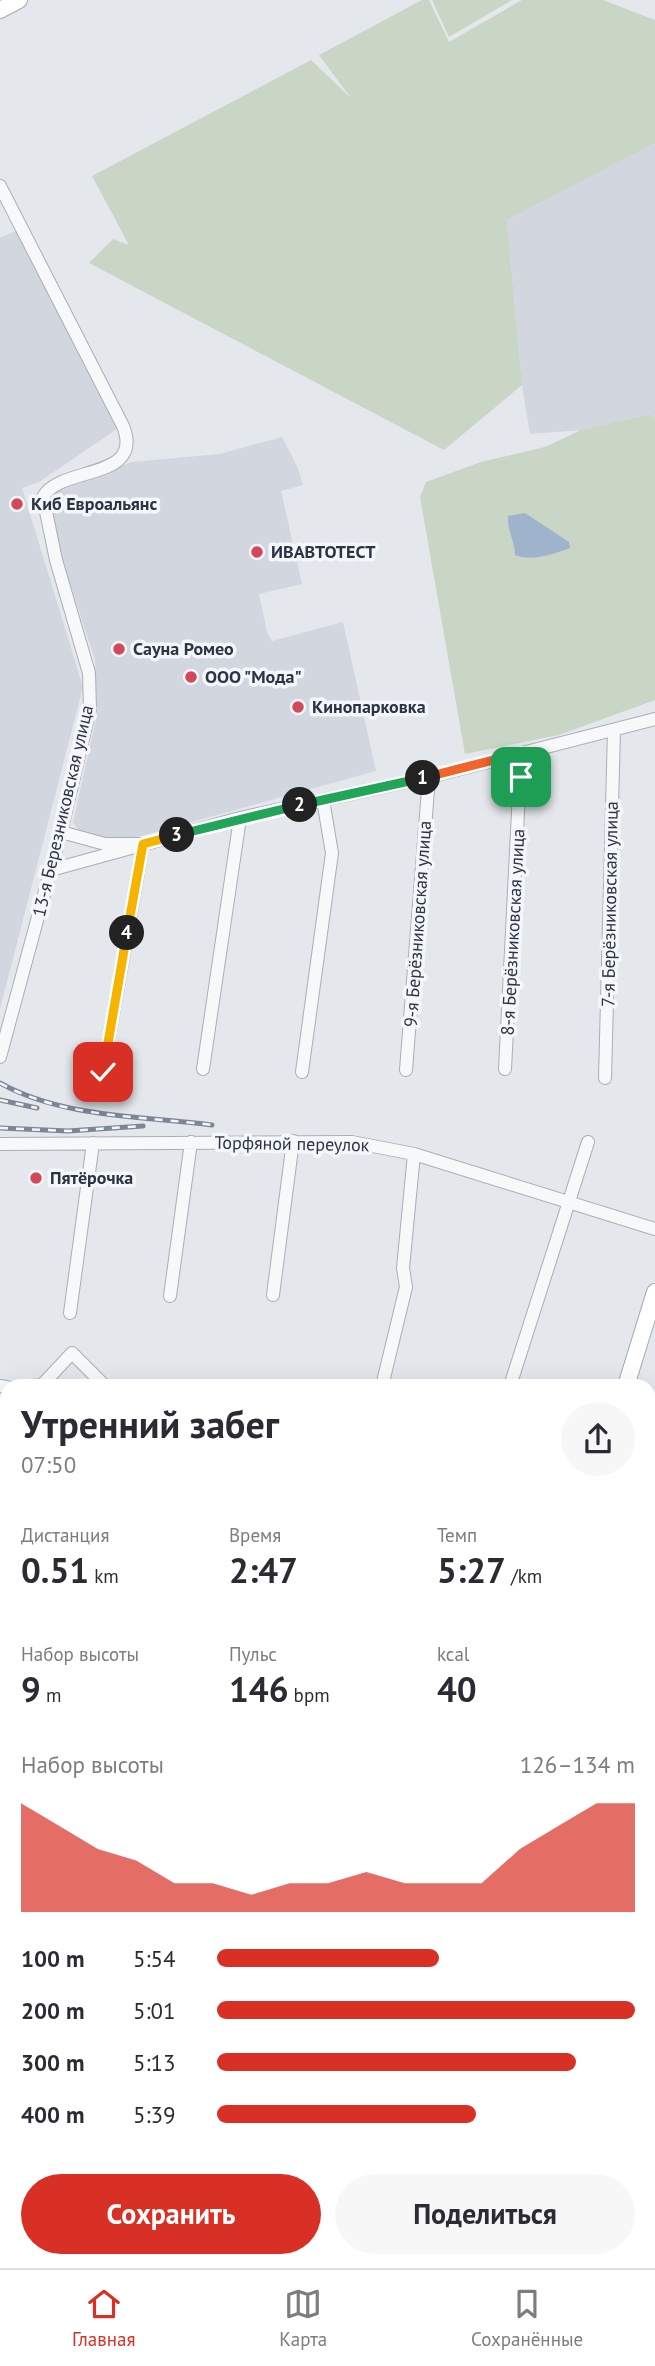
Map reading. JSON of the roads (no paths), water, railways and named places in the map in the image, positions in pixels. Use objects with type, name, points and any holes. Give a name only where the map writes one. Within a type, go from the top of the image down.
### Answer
[{"type":"main road","points":[[0,10],[19,0]]},
{"type":"main road","points":[[628,1379],[655,1292]]},
{"type":"street","name":"13-я Березниковская улица","points":[[0,186],[123,426],[127,441],[125,453],[116,462],[57,485],[43,496],[56,560],[86,657],[90,685],[88,723],[1,1054]]},
{"type":"street","points":[[51,870],[240,818],[429,777],[655,719]]},
{"type":"street","name":"7-я Берёзниковская улица","points":[[605,1078],[614,730]]},
{"type":"street","name":"8-я Берёзниковская улица","points":[[505,1069],[521,753]]},
{"type":"street","name":"9-я Берёзниковская улица","points":[[407,1070],[429,777]]},
{"type":"street","points":[[302,1072],[332,853],[323,800]]},
{"type":"street","points":[[203,1069],[240,818]]},
{"type":"street","points":[[61,832],[105,844],[143,844]]},
{"type":"street","points":[[103,1072],[143,844]]},
{"type":"street","points":[[273,1295],[293,1141]]},
{"type":"street","points":[[170,1296],[191,1142]]},
{"type":"street","name":"Торфяной переулок","points":[[1,1143],[352,1142],[414,1154],[655,1229]]},
{"type":"street","points":[[512,1379],[588,1142]]},
{"type":"street","points":[[70,1313],[93,1143]]},
{"type":"street","points":[[384,1379],[406,1287],[403,1268],[414,1154]]},
{"type":"street","points":[[48,1379],[72,1353],[98,1379]]},
{"type":"water","points":[[525,513],[569,542],[570,548],[535,557],[515,555],[508,516]]},
{"type":"railway","points":[[0,1083],[50,1103],[76,1109],[212,1125]]},
{"type":"railway","points":[[0,1100],[37,1108]]},
{"type":"railway","points":[[0,1128],[68,1131],[143,1126]]},
{"type":"place","name":"Киб Евроальянс","points":[[17,504]]},
{"type":"place","name":"ИВАВТОТЕСТ","points":[[257,552]]},
{"type":"place","name":"Сауна Ромео","points":[[119,649]]},
{"type":"place","name":"ООО \"Мода\"","points":[[191,677]]},
{"type":"place","name":"Кинопарковка","points":[[298,707]]},
{"type":"place","name":"Пятёрочка","points":[[36,1178]]}]
